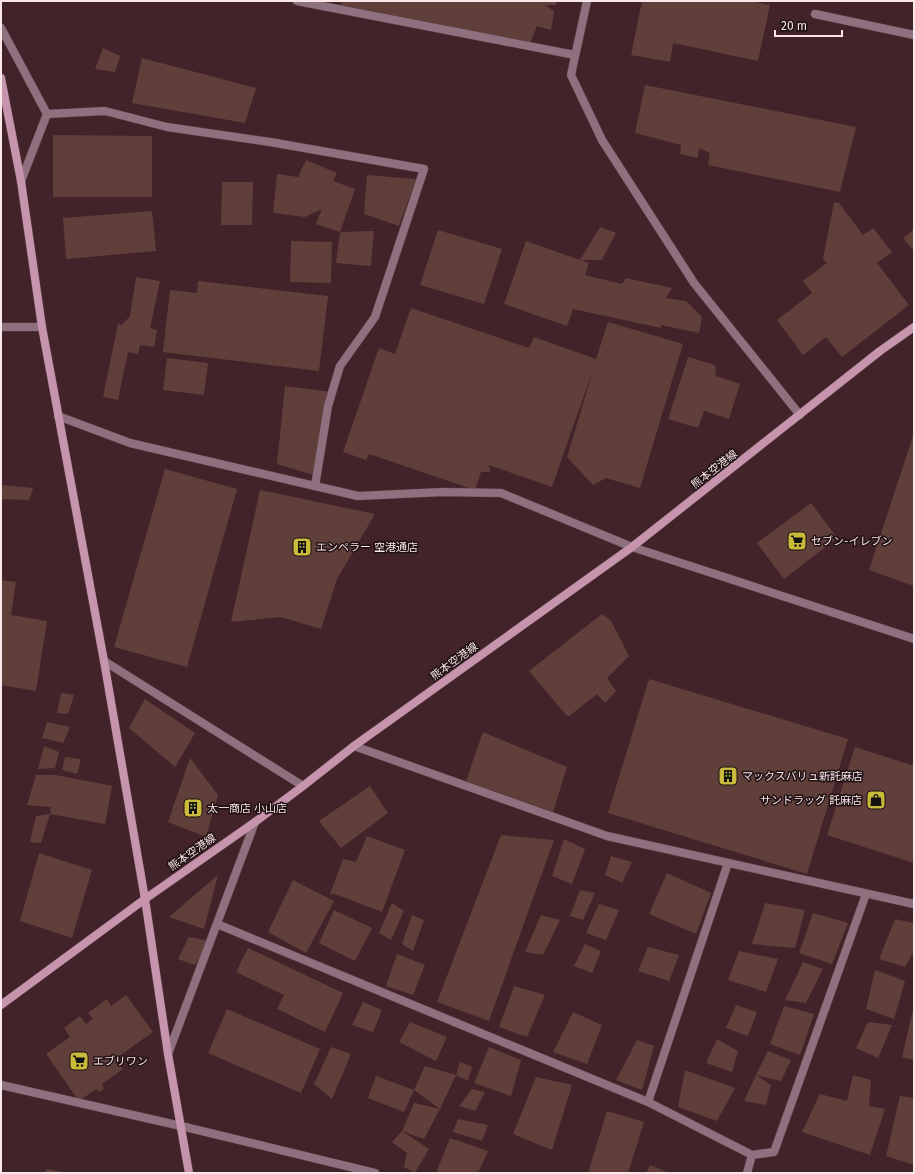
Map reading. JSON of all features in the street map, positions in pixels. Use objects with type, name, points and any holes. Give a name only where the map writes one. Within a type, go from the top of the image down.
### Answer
[{"type":"main road","points":[[1,78],[21,181],[42,327],[104,661],[145,898],[168,1054],[189,1173]]},
{"type":"main road","name":"熊本空港線","points":[[1,1005],[145,898],[255,822],[354,746],[632,547],[880,351],[914,327]]},
{"type":"street","points":[[297,1],[575,55]]},
{"type":"street","points":[[587,1],[570,75],[602,140],[694,283],[800,415]]},
{"type":"street","points":[[815,14],[914,35]]},
{"type":"street","points":[[1,28],[47,114],[21,181]]},
{"type":"street","points":[[47,114],[105,111],[166,127],[270,142],[424,169],[375,317],[340,366],[328,406],[315,486]]},
{"type":"street","points":[[1,327],[42,327]]},
{"type":"street","points":[[58,416],[130,442],[358,496],[443,492],[501,493],[632,547],[914,639]]},
{"type":"street","points":[[104,661],[303,786]]},
{"type":"street","points":[[354,746],[607,836],[914,904]]},
{"type":"street","points":[[168,1054],[255,822]]},
{"type":"street","points":[[648,1102],[728,863]]},
{"type":"street","points":[[216,924],[648,1102],[752,1155],[774,1152],[866,894]]},
{"type":"street","points":[[1,1085],[181,1126],[375,1173]]},
{"type":"street","points":[[747,1173],[752,1155]]},
{"type":"building","points":[[342,1],[557,1],[556,5],[545,5],[554,11],[551,30],[537,26],[530,43],[341,5]]},
{"type":"building","points":[[642,1],[751,1],[770,5],[758,61],[673,43],[670,62],[631,55]]},
{"type":"building","points":[[103,48],[120,56],[115,72],[95,69]]},
{"type":"building","points":[[142,58],[256,88],[245,123],[132,103]]},
{"type":"building","points":[[645,85],[856,127],[840,192],[708,165],[710,153],[699,148],[698,158],[680,154],[681,145],[635,133]]},
{"type":"building","points":[[53,135],[152,136],[152,197],[53,197]]},
{"type":"building","points":[[306,160],[337,173],[333,181],[355,189],[340,232],[316,224],[322,209],[305,217],[273,213],[277,174],[298,177]]},
{"type":"building","points":[[367,175],[416,179],[399,226],[364,214]]},
{"type":"building","points":[[222,182],[253,182],[252,225],[221,225]]},
{"type":"building","points":[[834,202],[839,203],[863,235],[873,228],[892,252],[877,263],[909,305],[842,357],[826,337],[803,355],[777,320],[812,293],[803,281],[827,263],[823,259]]},
{"type":"building","points":[[152,211],[156,251],[66,259],[63,218]]},
{"type":"building","points":[[600,227],[616,233],[602,260],[580,260]]},
{"type":"building","points":[[914,229],[914,251],[903,238]]},
{"type":"building","points":[[438,230],[502,249],[484,304],[420,285]]},
{"type":"building","points":[[374,231],[371,266],[336,263],[340,232]]},
{"type":"building","points":[[291,241],[332,242],[331,283],[290,282]]},
{"type":"building","points":[[526,241],[589,263],[585,275],[622,284],[626,278],[672,288],[666,298],[686,301],[702,317],[699,333],[661,325],[661,328],[573,309],[567,326],[504,304]]},
{"type":"building","points":[[136,277],[160,281],[150,328],[157,330],[154,347],[140,345],[138,354],[128,352],[118,400],[103,397],[118,324],[122,325],[130,316]]},
{"type":"building","points":[[198,281],[328,296],[319,371],[163,352],[170,290],[197,293]]},
{"type":"building","points":[[411,308],[529,348],[534,337],[596,359],[608,322],[683,344],[640,488],[606,478],[593,485],[567,457],[594,367],[552,487],[489,465],[490,472],[481,472],[475,490],[369,454],[366,460],[343,452],[379,348],[395,354]]},
{"type":"building","points":[[688,357],[715,365],[716,376],[740,384],[729,419],[704,411],[698,428],[668,419]]},
{"type":"building","points":[[167,358],[208,363],[204,395],[163,390]]},
{"type":"building","points":[[285,386],[332,392],[317,476],[277,464]]},
{"type":"building","points":[[914,433],[914,586],[869,570]]},
{"type":"building","points":[[165,469],[237,489],[187,667],[114,647]]},
{"type":"building","points":[[1,485],[33,488],[29,500],[1,499]]},
{"type":"building","name":"エンペラー 空港通店","points":[[260,490],[375,514],[337,579],[321,629],[281,617],[231,622]]},
{"type":"building","name":"セブン-イレブン","points":[[811,503],[837,538],[784,579],[757,543]]},
{"type":"building","points":[[1,580],[16,582],[11,615],[47,621],[36,691],[1,685]]},
{"type":"building","points":[[602,614],[611,621],[629,656],[607,678],[616,691],[605,703],[597,694],[568,717],[529,671]]},
{"type":"building","name":"マックスバリュ新託麻店","points":[[649,679],[848,739],[807,874],[608,813]]},
{"type":"building","points":[[61,693],[74,695],[68,714],[57,713]]},
{"type":"building","points":[[145,699],[195,733],[175,767],[129,728]]},
{"type":"building","points":[[47,722],[70,727],[63,743],[42,738]]},
{"type":"building","points":[[483,732],[567,767],[553,812],[466,781]]},
{"type":"building","points":[[44,746],[59,752],[55,768],[38,769]]},
{"type":"building","name":"サンドラッグ 託麻店","points":[[855,747],[914,766],[914,863],[827,835]]},
{"type":"building","points":[[65,757],[81,759],[77,774],[62,770]]},
{"type":"building","name":"太一商店 小山店","points":[[190,758],[218,795],[206,837],[168,822]]},
{"type":"building","points":[[36,775],[56,775],[112,786],[105,824],[50,814],[51,807],[27,805]]},
{"type":"building","points":[[370,786],[388,813],[341,848],[319,821]]},
{"type":"building","points":[[50,814],[41,843],[30,842],[36,816]]},
{"type":"building","points":[[501,835],[554,840],[489,1021],[437,1002]]},
{"type":"building","points":[[367,836],[405,850],[382,912],[335,894],[330,894],[343,859],[356,862]]},
{"type":"building","points":[[564,839],[585,849],[572,884],[552,876]]},
{"type":"building","points":[[39,853],[92,870],[72,938],[20,921]]},
{"type":"building","points":[[611,856],[632,862],[622,883],[605,875]]},
{"type":"building","points":[[667,873],[711,893],[696,934],[649,914]]},
{"type":"building","points":[[218,875],[204,929],[169,917]]},
{"type":"building","points":[[293,880],[334,901],[306,953],[268,932]]},
{"type":"building","points":[[580,890],[595,893],[583,920],[570,916]]},
{"type":"building","points":[[392,903],[404,911],[391,940],[379,933]]},
{"type":"building","points":[[765,903],[805,910],[795,948],[752,944]]},
{"type":"building","points":[[599,904],[619,910],[606,940],[586,933]]},
{"type":"building","points":[[334,910],[372,928],[355,961],[319,943]]},
{"type":"building","points":[[813,913],[848,923],[832,964],[799,953]]},
{"type":"building","points":[[412,915],[424,920],[413,951],[402,944]]},
{"type":"building","points":[[541,915],[560,920],[543,955],[525,952]]},
{"type":"building","points":[[895,919],[914,923],[914,951],[905,967],[879,959]]},
{"type":"building","points":[[189,937],[210,941],[195,965],[178,959]]},
{"type":"building","points":[[585,944],[601,951],[592,973],[574,966]]},
{"type":"building","points":[[648,947],[679,955],[669,981],[638,971]]},
{"type":"building","points":[[248,948],[343,993],[325,1032],[277,1009],[284,995],[236,972]]},
{"type":"building","points":[[739,951],[778,959],[766,992],[728,980]]},
{"type":"building","points":[[397,954],[425,965],[413,995],[386,986]]},
{"type":"building","points":[[803,962],[823,969],[806,1003],[785,1000]]},
{"type":"building","points":[[875,970],[905,981],[894,1019],[866,1009]]},
{"type":"building","points":[[514,986],[545,995],[527,1037],[499,1027]]},
{"type":"building","points":[[126,995],[153,1032],[115,1059],[123,1069],[102,1084],[104,1089],[99,1092],[96,1089],[79,1101],[46,1054],[70,1037],[64,1028],[80,1016],[86,1024],[93,1019],[88,1013],[107,999],[111,1006]]},
{"type":"building","points":[[363,1002],[382,1010],[373,1032],[352,1025]]},
{"type":"building","points":[[736,1005],[757,1012],[748,1036],[726,1028]]},
{"type":"building","points":[[784,1006],[814,1014],[800,1055],[770,1044]]},
{"type":"building","points":[[227,1009],[320,1049],[301,1093],[208,1053]]},
{"type":"building","points":[[914,1010],[914,1060],[902,1057]]},
{"type":"building","points":[[573,1012],[602,1025],[587,1064],[553,1052]]},
{"type":"building","points":[[410,1022],[447,1037],[436,1061],[399,1042]]},
{"type":"building","points":[[868,1022],[892,1025],[878,1058],[856,1048]]},
{"type":"building","points":[[717,1039],[738,1051],[732,1072],[706,1063]]},
{"type":"building","points":[[637,1040],[654,1046],[642,1090],[616,1080]]},
{"type":"building","points":[[331,1047],[351,1054],[332,1099],[314,1084]]},
{"type":"building","points":[[489,1047],[521,1060],[511,1096],[474,1083]]},
{"type":"building","points":[[768,1051],[791,1060],[781,1081],[756,1075]]},
{"type":"building","points":[[460,1062],[472,1067],[468,1081],[456,1075]]},
{"type":"building","points":[[425,1066],[456,1075],[440,1109],[414,1090]]},
{"type":"building","points":[[685,1070],[735,1088],[717,1121],[678,1107]]},
{"type":"building","points":[[756,1075],[771,1085],[766,1105],[744,1101]]},
{"type":"building","points":[[853,1075],[871,1080],[869,1106],[885,1109],[870,1155],[802,1132],[820,1094],[847,1101]]},
{"type":"building","points":[[376,1076],[414,1090],[404,1112],[368,1098]]},
{"type":"building","points":[[536,1077],[572,1085],[552,1150],[513,1134]]},
{"type":"building","points":[[472,1089],[485,1092],[475,1111],[459,1106]]},
{"type":"building","points":[[900,1096],[914,1098],[914,1165],[886,1156]]},
{"type":"building","points":[[414,1103],[440,1109],[424,1139],[402,1131]]},
{"type":"building","points":[[607,1111],[644,1122],[628,1173],[588,1173]]},
{"type":"building","points":[[458,1119],[488,1125],[482,1141],[453,1132]]},
{"type":"building","points":[[402,1131],[429,1149],[415,1173],[404,1167],[407,1153],[392,1142]]},
{"type":"building","points":[[450,1138],[488,1151],[478,1173],[436,1173]]},
{"type":"building","points":[[650,1165],[670,1173],[646,1173]]},
{"type":"building","points":[[46,1169],[63,1172],[63,1173],[45,1173]]},
{"type":"place","name":"セブン-イレブン","points":[[797,541]]},
{"type":"place","name":"エンペラー 空港通店","points":[[302,547]]},
{"type":"place","name":"マックスバリュ新託麻店","points":[[728,776]]},
{"type":"place","name":"サンドラッグ 託麻店","points":[[876,800]]},
{"type":"place","name":"太一商店 小山店","points":[[193,808]]},
{"type":"place","name":"エブリワン","points":[[79,1061]]}]
